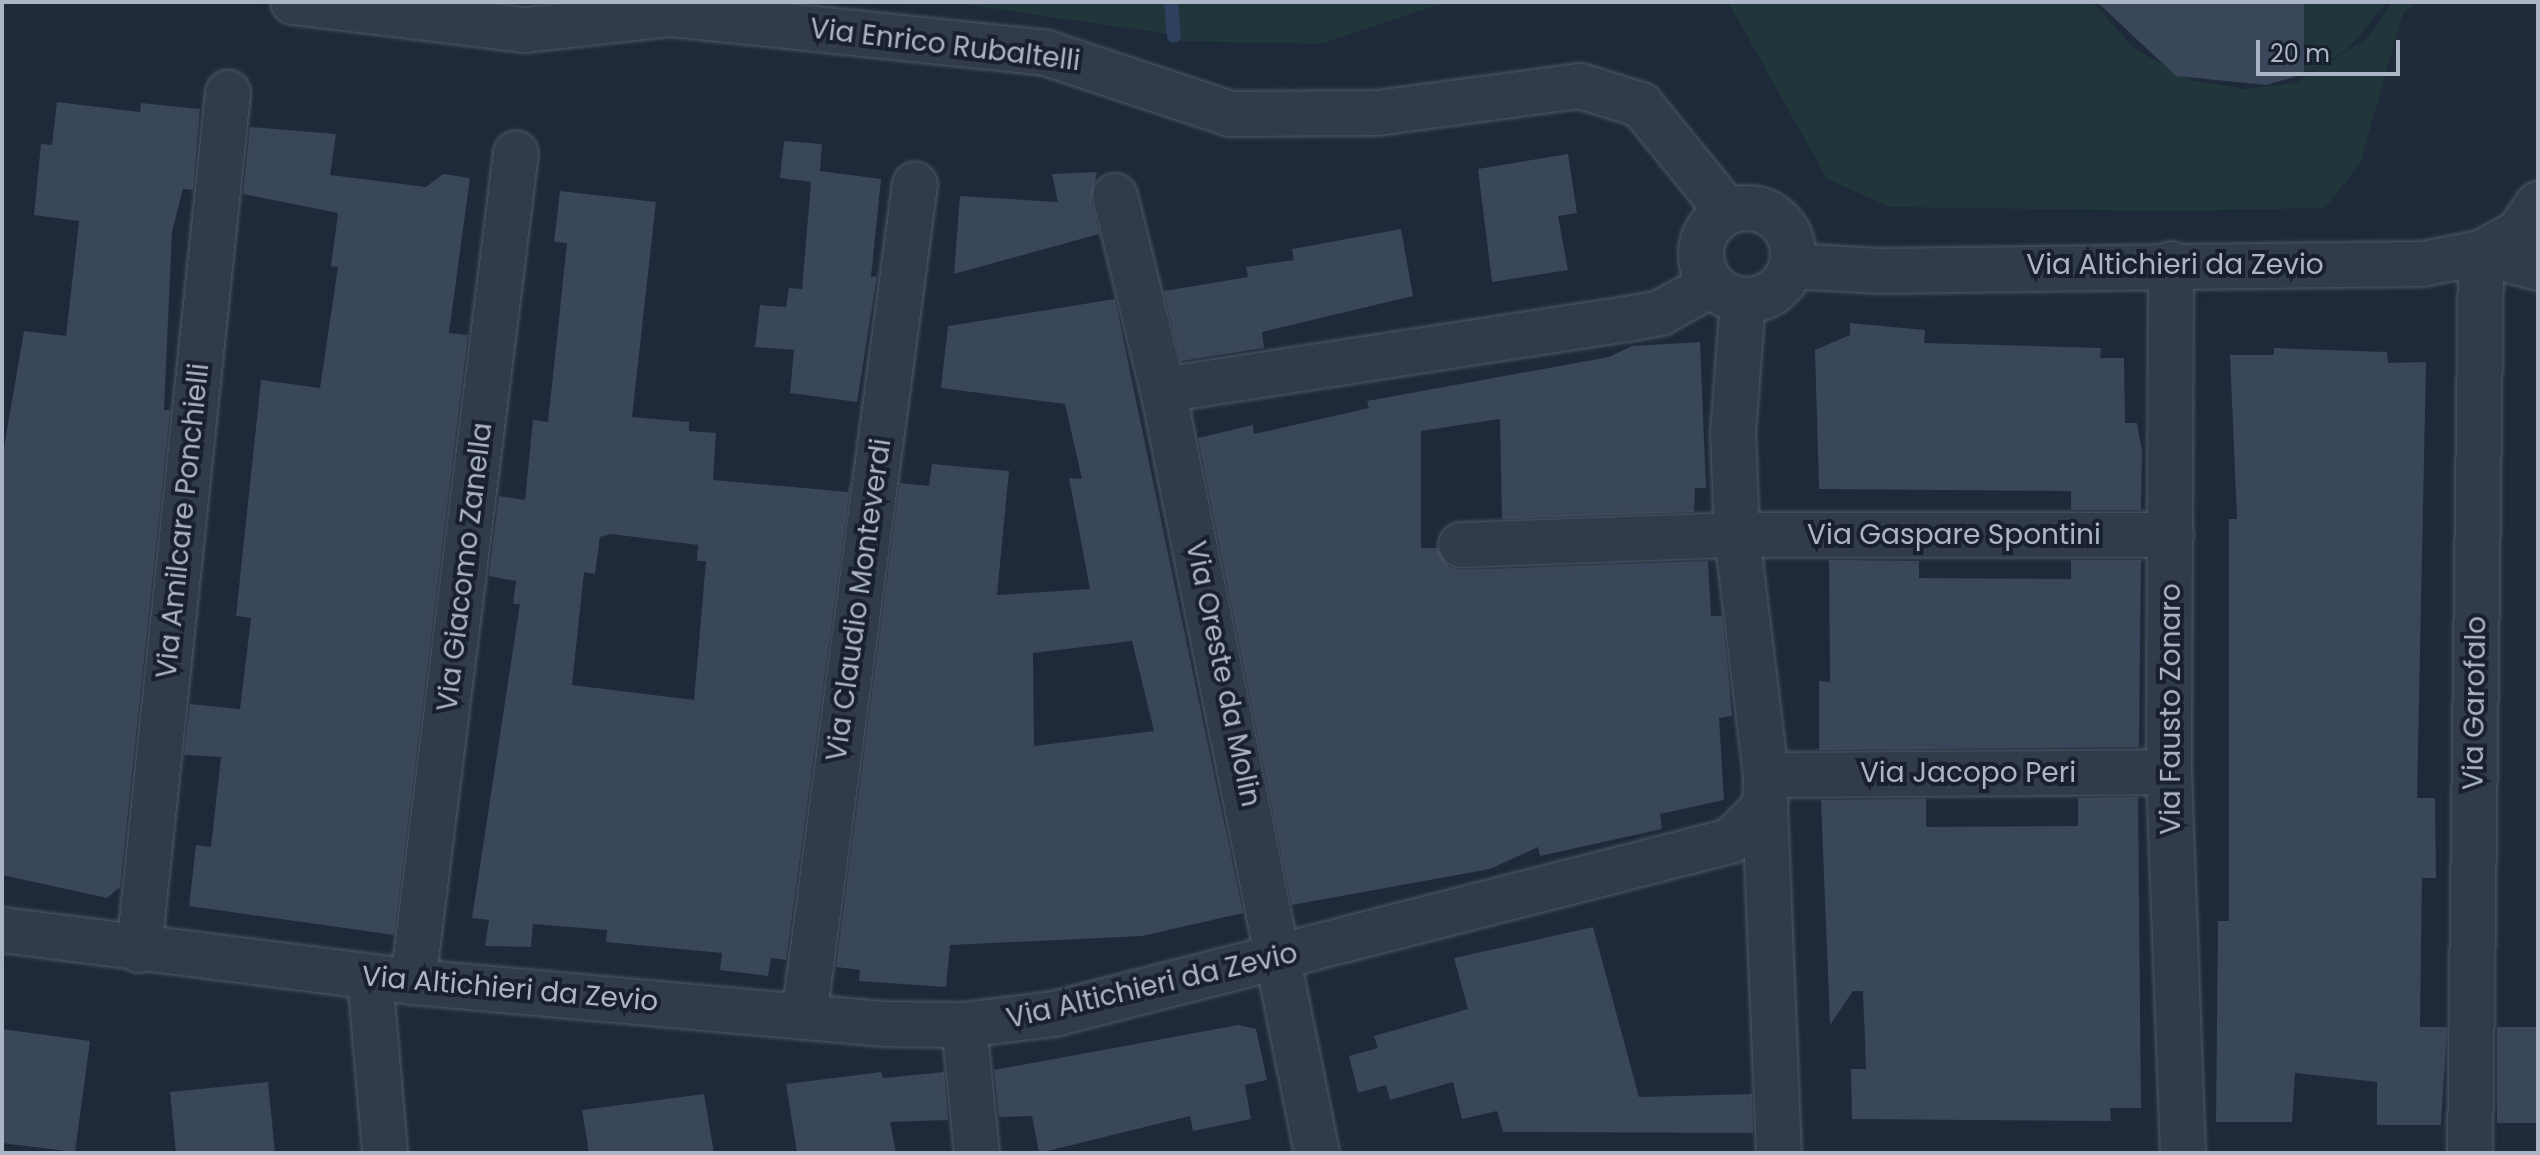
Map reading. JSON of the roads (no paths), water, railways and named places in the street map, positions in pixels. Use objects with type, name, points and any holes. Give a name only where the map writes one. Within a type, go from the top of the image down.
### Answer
[{"type":"street","name":"Via Enrico Rubaltelli","points":[[293,2],[539,30],[671,14],[1046,53],[1230,114],[1377,113],[1580,86],[1610,90],[1656,118],[1727,211]]},
{"type":"street","name":"Via Amilcare Ponchielli","points":[[139,950],[228,93]]},
{"type":"street","name":"Via Giacomo Zanella","points":[[413,982],[516,153]]},
{"type":"street","name":"Via Claudio Monteverdi","points":[[804,1017],[915,184]]},
{"type":"street","name":"Via Oreste da Molin","points":[[1115,196],[1163,390],[1317,1153]]},
{"type":"street","name":"Via Altichieri da Zevio","points":[[1792,266],[1879,271],[2171,264],[2422,264],[2481,253],[2519,232],[2538,204]]},
{"type":"street","points":[[1163,390],[1627,319],[1660,313],[1727,293],[1774,293],[1792,266],[1794,249],[1779,220],[1747,208],[1727,211],[1700,248],[1727,293],[1737,535],[1766,791],[1779,1153]]},
{"type":"street","points":[[2481,253],[2538,268]]},
{"type":"street","name":"Via Garofalo","points":[[2470,1153],[2481,253]]},
{"type":"street","name":"Via Fausto Zonaro","points":[[2171,264],[2169,772],[2183,1153]]},
{"type":"street","points":[[1461,545],[1737,535]]},
{"type":"street","name":"Via Gaspare Spontini","points":[[1737,535],[2171,535]]},
{"type":"street","name":"Via Jacopo Peri","points":[[1766,791],[2169,772]]},
{"type":"street","name":"Via Altichieri da Zevio","points":[[2,930],[139,950],[413,982],[804,1017],[964,1025],[1054,1014],[1730,841],[1766,791]]},
{"type":"street","points":[[370,977],[385,1153]]},
{"type":"street","points":[[964,1025],[977,1153]]},
{"type":"waterway","points":[[1171,2],[1174,36]]}]
